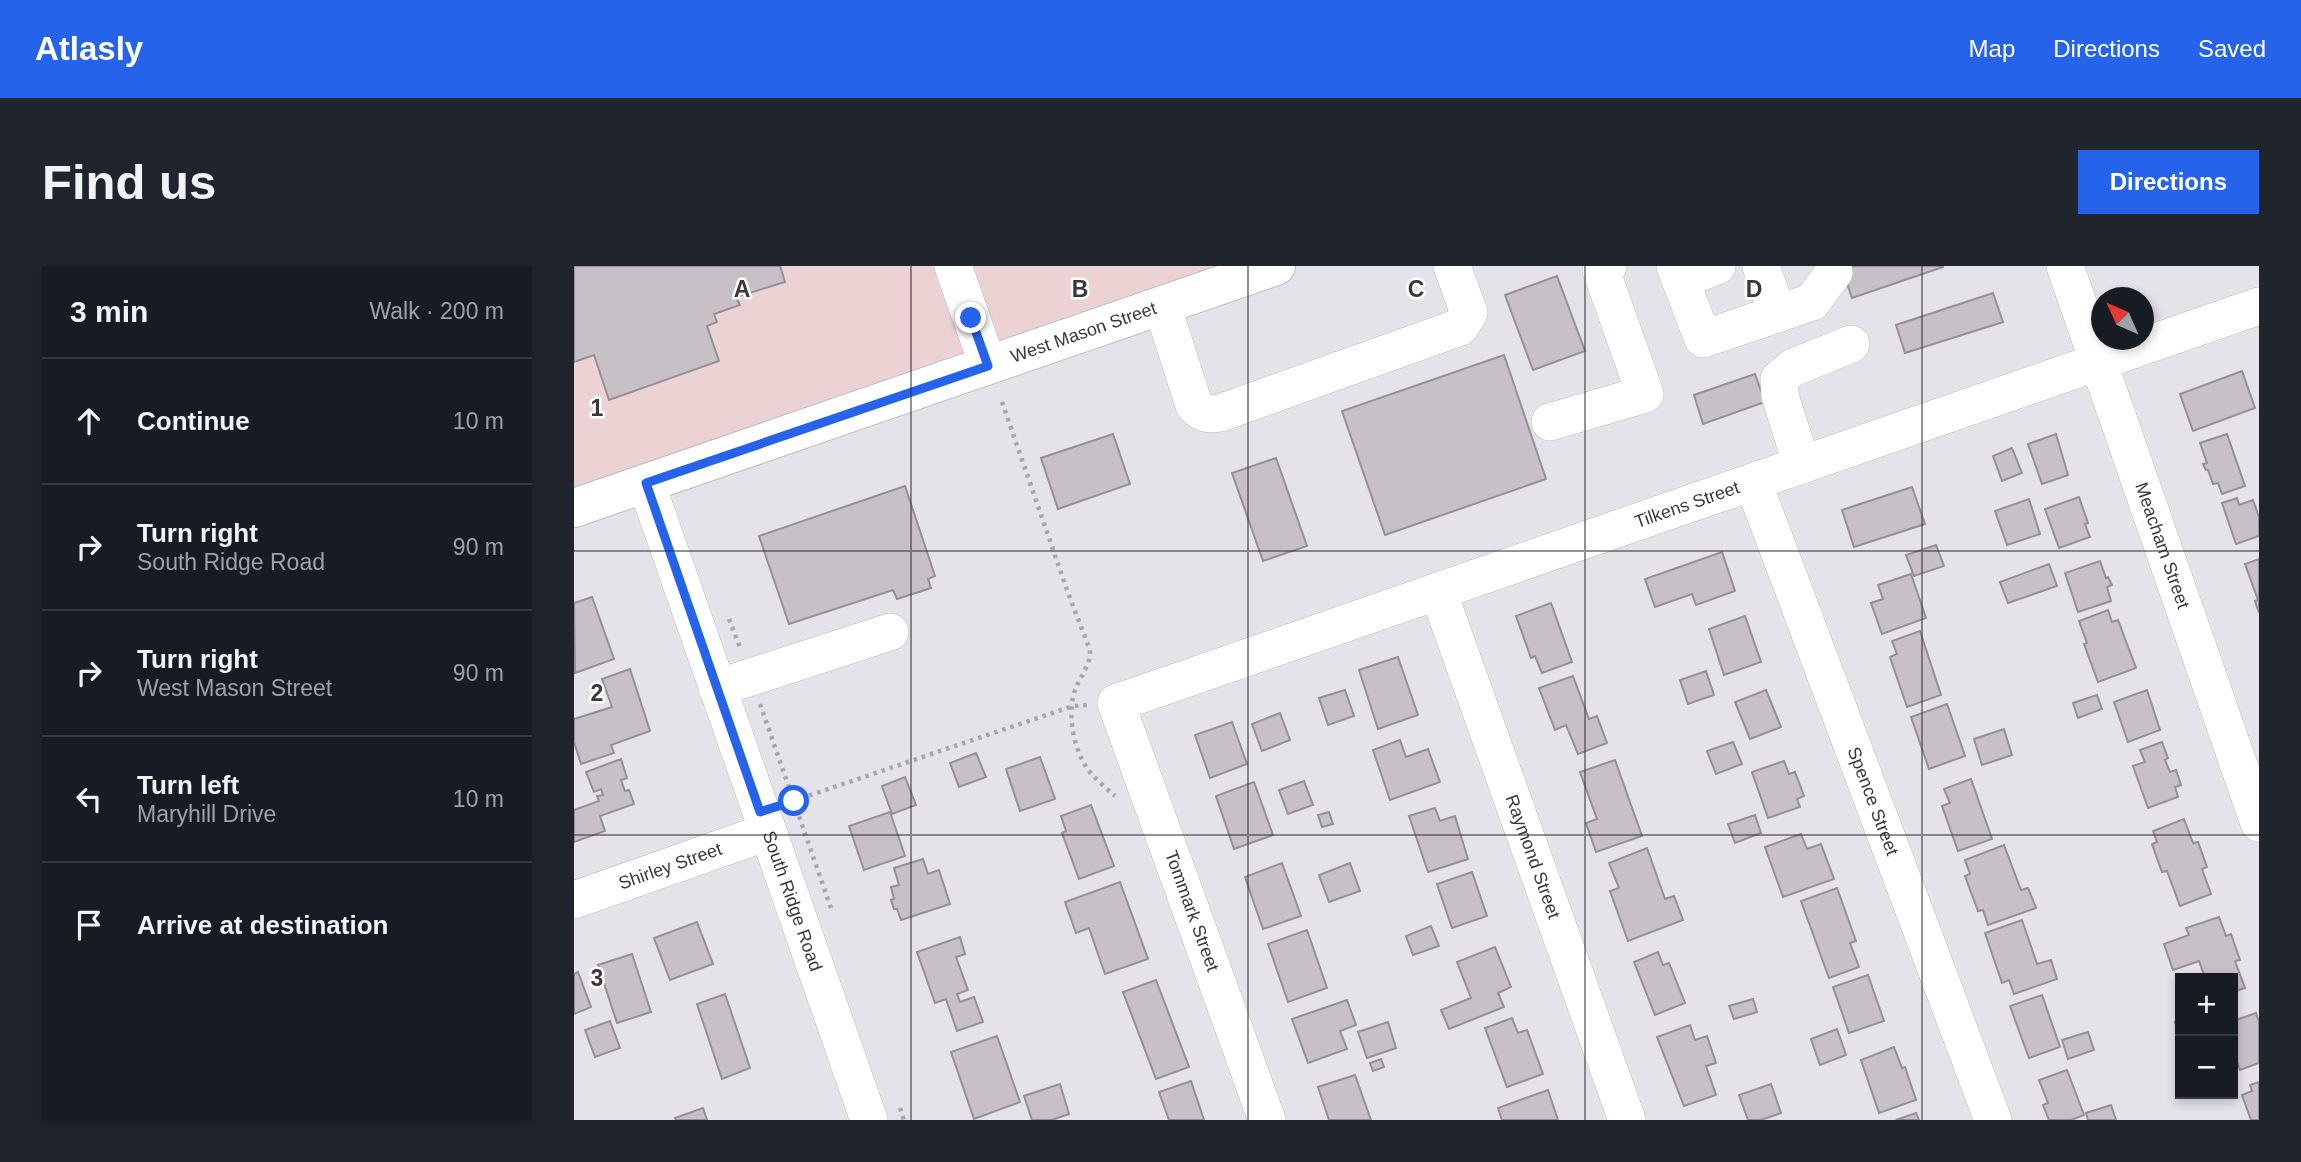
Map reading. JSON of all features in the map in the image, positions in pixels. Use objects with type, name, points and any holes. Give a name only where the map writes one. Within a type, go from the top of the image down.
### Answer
[{"type":"main road","name":"West Mason Street","points":[[574,508],[1276,266]]},
{"type":"street","points":[[953,266],[988,366]]},
{"type":"street","points":[[1162,305],[1194,405],[1200,412],[1220,413],[1460,327],[1469,313],[1452,266]]},
{"type":"street","points":[[1550,422],[1645,394],[1601,270],[1608,266]]},
{"type":"street","points":[[1717,266],[1678,273],[1703,339],[1812,302],[1834,272]]},
{"type":"street","points":[[1761,266],[1778,314]]},
{"type":"street","name":"Meacham Street","points":[[2065,266],[2259,823]]},
{"type":"street","name":"Tilkens Street","points":[[1116,703],[2259,306]]},
{"type":"street","points":[[1802,465],[1780,396],[1779,379],[1792,368],[1850,344]]},
{"type":"street","name":"Spence Street","points":[[1753,482],[1993,1120]]},
{"type":"street","name":"South Ridge Road","points":[[646,483],[869,1120]]},
{"type":"street","name":"Raymond Street","points":[[1438,591],[1627,1120]]},
{"type":"street","points":[[717,688],[890,632]]},
{"type":"street","name":"Tommark Street","points":[[1116,703],[1267,1120]]},
{"type":"street","name":"Shirley Street","points":[[574,900],[764,822]]},
{"type":"path","points":[[764,822],[1073,705],[1116,703]]},
{"type":"shaded area","points":[[574,266],[1276,266],[574,508]]},
{"type":"building","points":[[574,266],[780,266],[785,282],[736,297],[740,305],[714,314],[717,322],[707,326],[719,361],[609,400],[594,355],[574,362]]},
{"type":"building","points":[[1841,266],[1943,266],[1943,267],[1852,298]]},
{"type":"building","points":[[1557,276],[1585,351],[1533,370],[1505,295]]},
{"type":"building","points":[[1993,293],[2003,322],[1905,353],[1896,325]]},
{"type":"building","points":[[1504,355],[1546,479],[1385,535],[1342,411]]},
{"type":"building","points":[[2242,371],[2255,408],[2193,431],[2180,394]]},
{"type":"building","points":[[1755,374],[1765,402],[1703,424],[1694,395]]},
{"type":"building","points":[[1113,434],[1130,484],[1058,509],[1041,458]]},
{"type":"building","points":[[2056,434],[2068,475],[2042,484],[2028,444]]},
{"type":"building","points":[[2227,434],[2245,486],[2222,494],[2218,483],[2213,484],[2203,464],[2207,463],[2200,443]]},
{"type":"building","points":[[2012,448],[2022,473],[2002,481],[1993,456]]},
{"type":"building","points":[[1276,458],[1307,546],[1263,561],[1232,473]]},
{"type":"building","points":[[905,486],[935,576],[928,579],[931,588],[897,599],[893,590],[789,624],[759,536]]},
{"type":"building","points":[[1912,487],[1925,524],[1854,547],[1842,510]]},
{"type":"building","points":[[2079,497],[2090,537],[2059,548],[2045,509]]},
{"type":"building","points":[[2237,498],[2239,505],[2253,500],[2259,517],[2259,536],[2236,544],[2222,503]]},
{"type":"building","points":[[2029,499],[2040,534],[2007,545],[1995,511]]},
{"type":"building","points":[[1936,545],[1944,566],[1914,576],[1906,555]]},
{"type":"building","points":[[1722,552],[1735,591],[1696,605],[1692,594],[1655,607],[1645,579]]},
{"type":"building","points":[[2259,559],[2259,613],[2255,601],[2258,600],[2245,564]]},
{"type":"building","points":[[2100,561],[2106,578],[2108,577],[2112,585],[2107,587],[2111,601],[2078,612],[2065,573]]},
{"type":"building","points":[[2049,564],[2057,586],[2008,603],[2000,582]]},
{"type":"building","points":[[1911,574],[1926,618],[1882,634],[1871,603],[1883,599],[1878,585]]},
{"type":"building","points":[[592,597],[614,659],[575,673],[574,603]]},
{"type":"building","points":[[1551,603],[1572,662],[1542,673],[1535,656],[1531,658],[1516,616]]},
{"type":"building","points":[[2108,610],[2112,622],[2118,620],[2136,668],[2098,682],[2079,621]]},
{"type":"building","points":[[1745,616],[1761,662],[1724,675],[1709,629]]},
{"type":"building","points":[[1920,631],[1941,695],[1907,707],[1890,657],[1897,654],[1892,641]]},
{"type":"building","points":[[1398,657],[1418,715],[1378,729],[1359,670]]},
{"type":"building","points":[[630,669],[650,731],[611,745],[614,753],[581,764],[574,742],[574,719],[612,707],[602,679]]},
{"type":"building","points":[[1706,671],[1714,695],[1688,704],[1680,680]]},
{"type":"building","points":[[1573,676],[1589,719],[1597,716],[1607,743],[1578,754],[1566,725],[1555,730],[1539,688]]},
{"type":"building","points":[[1345,690],[1354,716],[1328,725],[1319,698]]},
{"type":"building","points":[[1766,690],[1781,727],[1750,739],[1735,702]]},
{"type":"building","points":[[2147,690],[2160,730],[2128,742],[2114,702]]},
{"type":"building","points":[[2097,695],[2102,709],[2078,718],[2073,703]]},
{"type":"building","points":[[1947,704],[1965,756],[1929,769],[1911,717]]},
{"type":"building","points":[[1280,713],[1290,740],[1262,751],[1252,724]]},
{"type":"building","points":[[1232,722],[1247,764],[1210,778],[1195,735]]},
{"type":"building","points":[[2004,729],[2012,755],[1982,765],[1974,739]]},
{"type":"building","points":[[1400,740],[1406,757],[1428,749],[1440,782],[1390,800],[1373,750]]},
{"type":"building","points":[[1733,742],[1742,764],[1716,774],[1707,751]]},
{"type":"building","points":[[2162,742],[2170,772],[2176,770],[2181,785],[2175,787],[2178,797],[2148,808],[2133,766],[2145,762],[2140,750]]},
{"type":"building","points":[[976,753],[986,777],[959,787],[950,763]]},
{"type":"building","points":[[1040,757],[1055,799],[1020,811],[1006,769]]},
{"type":"building","points":[[621,759],[627,778],[621,780],[625,791],[629,790],[634,804],[600,816],[605,831],[574,842],[574,810],[599,801],[597,796],[603,795],[601,789],[594,792],[586,772]]},
{"type":"building","points":[[1615,760],[1642,836],[1596,852],[1586,823],[1597,819],[1580,772]]},
{"type":"building","points":[[1784,761],[1789,774],[1795,772],[1804,796],[1797,799],[1800,807],[1768,818],[1752,772]]},
{"type":"building","points":[[905,777],[916,805],[892,814],[882,786]]},
{"type":"building","points":[[1971,779],[1992,839],[1958,851],[1942,806],[1950,803],[1944,789]]},
{"type":"building","points":[[1304,781],[1313,805],[1288,814],[1279,790]]},
{"type":"building","points":[[1254,782],[1273,835],[1234,849],[1216,796]]},
{"type":"building","points":[[1091,805],[1114,866],[1079,879],[1062,833],[1066,831],[1061,816]]},
{"type":"building","points":[[1435,808],[1440,821],[1455,816],[1468,859],[1428,872],[1409,816]]},
{"type":"building","points":[[890,812],[905,856],[864,870],[849,826]]},
{"type":"building","points":[[1329,812],[1333,824],[1322,827],[1318,815]]},
{"type":"building","points":[[1755,815],[1761,833],[1735,843],[1728,824]]},
{"type":"building","points":[[2184,819],[2193,843],[2198,842],[2207,867],[2202,869],[2211,894],[2180,906],[2167,871],[2162,872],[2152,844],[2157,842],[2153,831]]},
{"type":"building","points":[[1801,834],[1807,849],[1821,844],[1834,879],[1783,897],[1765,847]]},
{"type":"building","points":[[2004,845],[2021,890],[2028,888],[2036,908],[1988,925],[1983,910],[1978,911],[1965,876],[1970,874],[1965,860]]},
{"type":"building","points":[[1647,848],[1665,899],[1674,896],[1683,920],[1628,941],[1610,891],[1619,888],[1609,863]]},
{"type":"building","points":[[923,859],[928,874],[939,870],[950,904],[901,920],[891,900],[894,899],[891,887],[899,885],[894,868]]},
{"type":"building","points":[[1282,863],[1301,916],[1263,929],[1245,877]]},
{"type":"building","points":[[1350,863],[1360,891],[1329,902],[1319,875]]},
{"type":"building","points":[[1472,872],[1487,916],[1452,928],[1437,884]]},
{"type":"building","points":[[1120,882],[1148,959],[1105,974],[1089,928],[1076,933],[1065,902]]},
{"type":"building","points":[[1837,888],[1856,941],[1850,943],[1859,967],[1829,978],[1801,901]]},
{"type":"building","points":[[2219,917],[2226,936],[2231,934],[2240,960],[2235,961],[2245,988],[2238,990],[2238,973],[2203,973],[2199,961],[2173,970],[2164,944],[2189,935],[2186,928]]},
{"type":"building","points":[[2022,920],[2037,964],[2051,960],[2057,979],[2014,994],[2009,980],[2002,983],[1985,933]]},
{"type":"building","points":[[697,922],[713,964],[670,980],[654,938]]},
{"type":"building","points":[[1431,926],[1439,946],[1413,955],[1406,936]]},
{"type":"building","points":[[1307,930],[1327,988],[1288,1002],[1268,944]]},
{"type":"building","points":[[960,937],[965,954],[956,957],[968,990],[957,994],[960,1002],[974,997],[983,1022],[957,1031],[946,999],[935,1003],[917,952]]},
{"type":"building","points":[[1495,947],[1511,987],[1498,993],[1504,1007],[1449,1029],[1441,1010],[1471,998],[1457,962]]},
{"type":"building","points":[[1658,952],[1663,965],[1669,963],[1685,1003],[1655,1015],[1634,962]]},
{"type":"building","points":[[632,954],[651,1012],[617,1023],[598,965]]},
{"type":"building","points":[[578,972],[591,1007],[574,1014],[574,974]]},
{"type":"building","points":[[1868,975],[1884,1021],[1849,1033],[1833,987]]},
{"type":"building","points":[[1156,980],[1189,1067],[1156,1079],[1123,992]]},
{"type":"building","points":[[725,994],[750,1068],[722,1079],[697,1004]]},
{"type":"building","points":[[2042,995],[2060,1047],[2029,1058],[2010,1006]]},
{"type":"building","points":[[1753,999],[1757,1012],[1734,1019],[1729,1006]]},
{"type":"building","points":[[1347,1000],[1356,1025],[1340,1031],[1347,1049],[1308,1063],[1292,1019]]},
{"type":"building","points":[[2256,1013],[2259,1022],[2259,1063],[2240,1070],[2238,1064],[2238,1019]]},
{"type":"building","points":[[1512,1018],[1518,1033],[1527,1030],[1543,1074],[1507,1087],[1485,1028]]},
{"type":"building","points":[[610,1021],[620,1048],[595,1057],[585,1030]]},
{"type":"building","points":[[1388,1022],[1396,1048],[1367,1058],[1358,1032]]},
{"type":"building","points":[[1690,1025],[1695,1040],[1707,1036],[1716,1063],[1706,1066],[1716,1095],[1684,1106],[1657,1037]]},
{"type":"building","points":[[1837,1029],[1846,1055],[1820,1065],[1811,1039]]},
{"type":"building","points":[[2088,1032],[2094,1050],[2068,1059],[2062,1040]]},
{"type":"building","points":[[997,1036],[1020,1102],[974,1119],[951,1052]]},
{"type":"building","points":[[1894,1047],[1902,1068],[1905,1067],[1916,1100],[1879,1113],[1861,1060]]},
{"type":"building","points":[[1381,1059],[1384,1067],[1373,1071],[1370,1063]]},
{"type":"building","points":[[2067,1070],[2084,1115],[2071,1120],[2049,1120],[2043,1105],[2048,1103],[2039,1080]]},
{"type":"building","points":[[1355,1075],[1371,1120],[1329,1120],[1318,1087]]},
{"type":"building","points":[[1191,1081],[1204,1120],[1169,1120],[1159,1092]]},
{"type":"building","points":[[2259,1082],[2259,1120],[2251,1120],[2242,1095],[2252,1091],[2250,1085]]},
{"type":"building","points":[[1060,1084],[1069,1114],[1052,1120],[1032,1120],[1024,1096]]},
{"type":"building","points":[[1771,1084],[1781,1113],[1761,1120],[1748,1120],[1739,1095]]},
{"type":"building","points":[[1548,1090],[1558,1120],[1502,1120],[1498,1108]]},
{"type":"building","points":[[2111,1105],[2116,1120],[2088,1120],[2086,1113]]},
{"type":"building","points":[[703,1108],[707,1120],[675,1118]]},
{"type":"building","points":[[1916,1113],[1919,1120],[1896,1120]]},
{"type":"route","points":[[794,801],[760,812],[646,483],[988,366],[971,318]]}]
